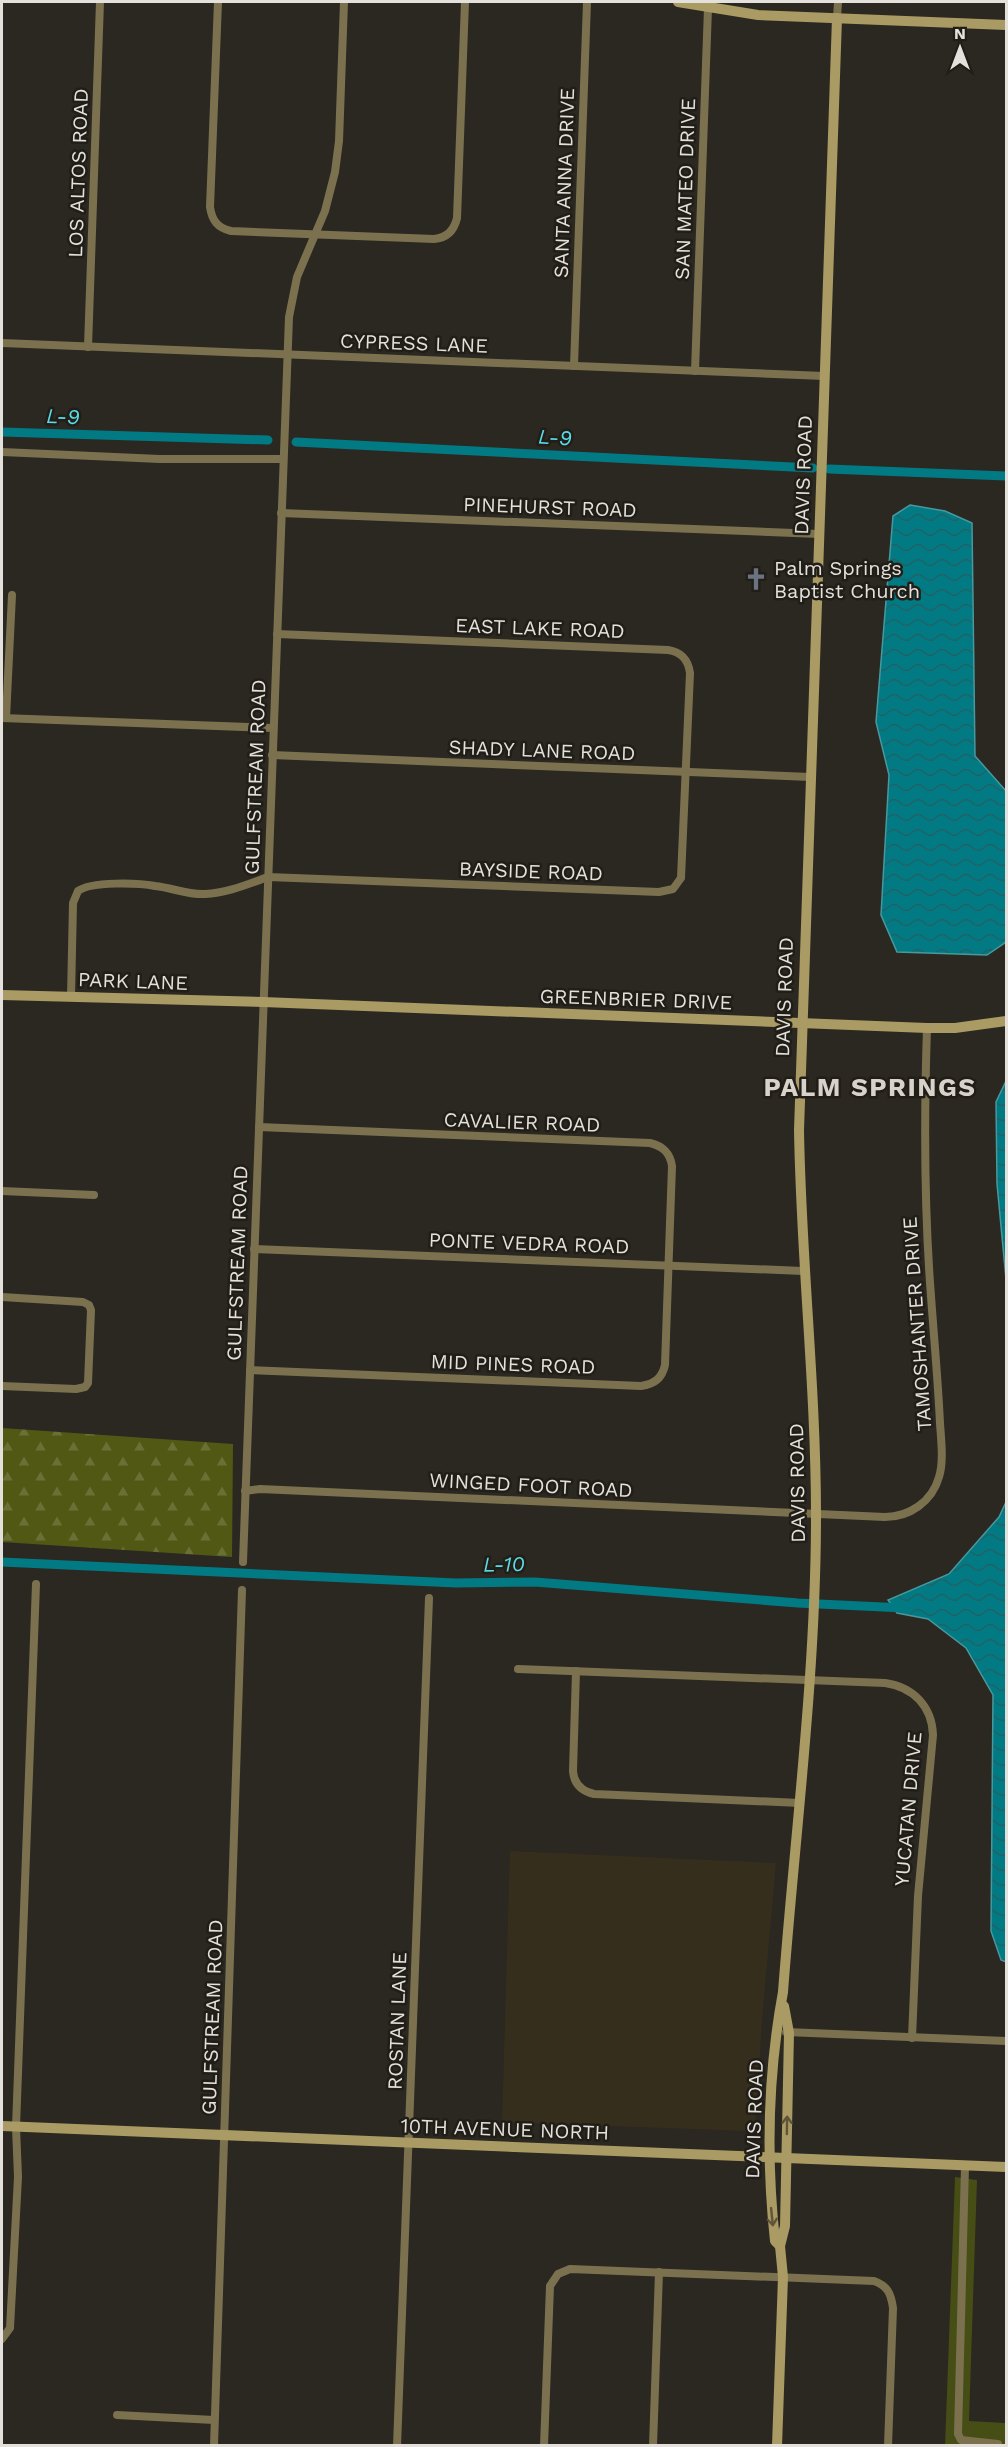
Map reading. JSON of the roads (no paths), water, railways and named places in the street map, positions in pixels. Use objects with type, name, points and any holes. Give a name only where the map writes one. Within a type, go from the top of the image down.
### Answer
[{"type":"street","name":"LOS ALTOS ROAD","points":[[88,347],[100,2]]},
{"type":"street","points":[[218,2],[211,214],[219,226],[231,231],[434,239],[441,238],[452,231],[458,218],[465,2]]},
{"type":"street","name":"GULFSTREAM ROAD","points":[[243,1562],[287,355],[293,292],[305,253],[330,196],[338,156],[344,2]]},
{"type":"street","name":"SANTA ANNA DRIVE","points":[[574,366],[587,2]]},
{"type":"street","points":[[678,2],[758,15],[1006,25]]},
{"type":"street","name":"DAVIS ROAD","points":[[780,2246],[775,2241],[769,2157],[776,2032],[783,1992],[811,1681],[815,1593],[816,1514],[812,1387],[803,1271],[799,1130],[838,2]]},
{"type":"street","name":"SAN MATEO DRIVE","points":[[695,371],[708,8]]},
{"type":"street","name":"CYPRESS LANE","points":[[2,343],[825,376]]},
{"type":"street","points":[[2,452],[160,459],[283,459]]},
{"type":"street","name":"PINEHURST ROAD","points":[[281,513],[819,534]]},
{"type":"street","points":[[12,596],[4,718],[273,728]]},
{"type":"street","name":"EAST LAKE ROAD","points":[[277,634],[675,651],[686,659],[690,673],[687,772]]},
{"type":"street","name":"SHADY LANE ROAD","points":[[272,755],[810,777]]},
{"type":"street","name":"BAYSIDE ROAD","points":[[268,876],[666,891],[678,884],[683,871],[687,772]]},
{"type":"street","points":[[71,997],[73,903],[75,896],[83,887],[89,885],[148,885],[179,892],[206,894],[233,890],[268,876]]},
{"type":"street","name":"PARK LANE","points":[[2,995],[263,1002]]},
{"type":"street","name":"GREENBRIER DRIVE","points":[[263,1002],[927,1028],[955,1028],[1006,1021]]},
{"type":"street","name":"TAMOSHANTER DRIVE","points":[[816,1514],[885,1517],[904,1514],[918,1507],[928,1498],[940,1475],[938,1380],[925,1190],[927,1028]]},
{"type":"street","name":"CAVALIER ROAD","points":[[259,1127],[657,1145],[668,1153],[672,1166],[669,1265]]},
{"type":"street","points":[[2,1191],[94,1195]]},
{"type":"street","name":"PONTE VEDRA ROAD","points":[[254,1249],[803,1271]]},
{"type":"street","name":"MID PINES ROAD","points":[[250,1370],[648,1385],[660,1378],[665,1365],[669,1265]]},
{"type":"street","points":[[2,1297],[83,1302],[89,1305],[91,1310],[88,1383],[85,1387],[76,1389],[2,1386]]},
{"type":"street","name":"WINGED FOOT ROAD","points":[[246,1491],[272,1490],[816,1514]]},
{"type":"street","points":[[2,2339],[10,2328],[18,2177],[16,2127],[36,1584]]},
{"type":"street","name":"GULFSTREAM ROAD","points":[[213,2445],[242,1590]]},
{"type":"street","name":"ROSTAN LANE","points":[[397,2445],[429,1598]]},
{"type":"street","name":"YUCATAN DRIVE","points":[[518,1669],[898,1686],[920,1700],[932,1722],[933,1735],[918,1896],[912,2038]]},
{"type":"street","points":[[576,1671],[573,1778],[581,1789],[594,1794],[800,1803]]},
{"type":"street","name":"DAVIS ROAD","points":[[777,2445],[783,2277],[780,2246],[785,2226],[789,2033],[783,1992]]},
{"type":"street","points":[[776,2032],[1006,2041]]},
{"type":"street","name":"10TH AVENUE NORTH","points":[[2,2126],[1006,2167]]},
{"type":"street","points":[[965,2166],[958,2434],[961,2440],[969,2443],[998,2444]]},
{"type":"street","points":[[544,2445],[550,2286],[558,2274],[570,2269],[874,2281],[888,2289],[893,2308],[888,2445]]},
{"type":"street","points":[[653,2445],[659,2272]]},
{"type":"street","points":[[117,2415],[214,2420]]},
{"type":"water","points":[[910,505],[945,511],[972,523],[975,756],[1006,791],[1006,942],[987,955],[897,952],[881,915],[889,775],[876,722],[893,516]]},
{"type":"water","points":[[1006,1081],[1006,1279],[997,1184],[996,1102]]},
{"type":"water","points":[[1006,1502],[1006,1962],[1001,1960],[991,1931],[993,1695],[966,1648],[928,1619],[897,1613],[888,1600],[949,1574],[999,1517]]},
{"type":"waterway","name":"L-9","points":[[2,432],[268,440]]},
{"type":"waterway","name":"L-9","points":[[296,442],[813,468]]},
{"type":"waterway","name":"L-9","points":[[829,469],[1006,476]]},
{"type":"waterway","name":"L-10","points":[[2,1562],[456,1583],[535,1582],[798,1603],[904,1608]]},
{"type":"place","name":"Palm Springs Baptist Church","points":[[756,579]]},
{"type":"district","name":"PALM SPRINGS","points":[[870,1087]]}]
